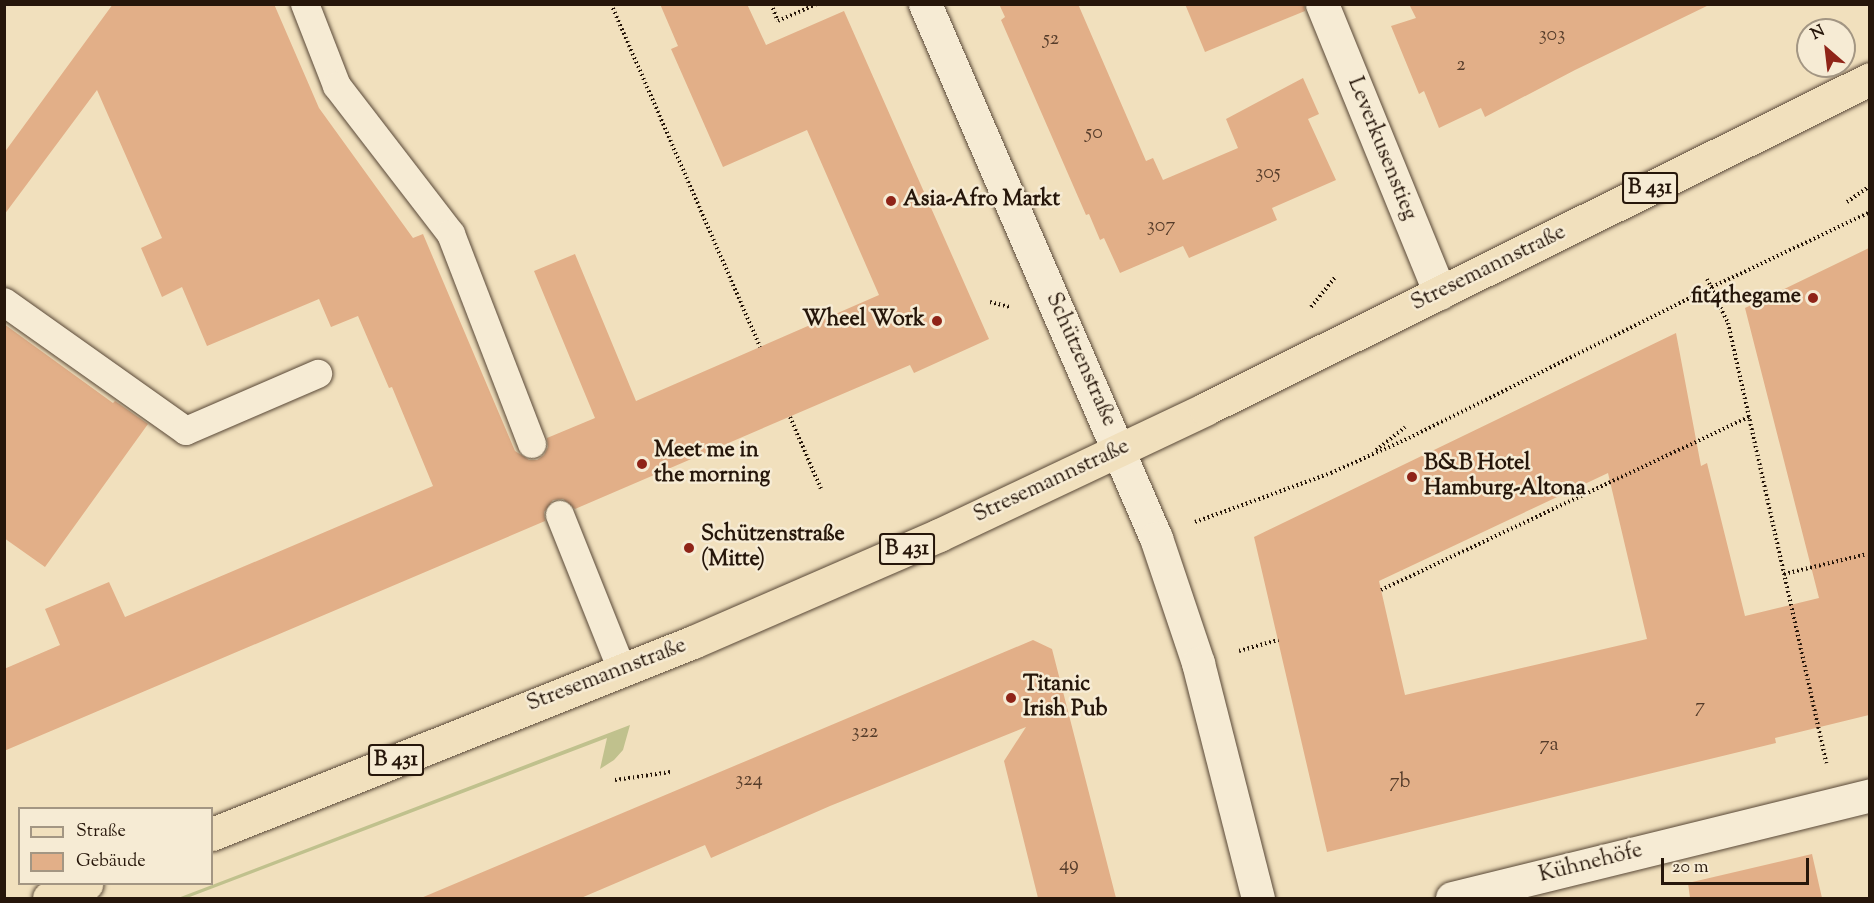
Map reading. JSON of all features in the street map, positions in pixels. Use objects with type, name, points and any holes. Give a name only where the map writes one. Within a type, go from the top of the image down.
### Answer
[{"type":"main road","name":"Stresemannstraße","points":[[213,834],[622,670],[849,575],[1119,450],[1869,79]]},
{"type":"main road","points":[[49,898],[83,885]]},
{"type":"street","name":"Schützenstraße","points":[[925,4],[1156,538],[1198,663],[1258,898]]},
{"type":"street","name":"Leverkusenstieg","points":[[1322,4],[1440,293]]},
{"type":"street","name":"Kühnehöfe","points":[[1452,898],[1869,795]]},
{"type":"lane","points":[[305,4],[337,86],[451,234],[532,444]]},
{"type":"lane","points":[[4,302],[186,431],[318,374]]},
{"type":"lane","points":[[560,515],[622,670]]},
{"type":"path","points":[[611,4],[760,347]]},
{"type":"path","points":[[771,4],[778,21],[817,4]]},
{"type":"path","points":[[1847,202],[1869,186]]},
{"type":"path","points":[[1191,523],[1331,473],[1869,212]]},
{"type":"path","points":[[1707,279],[1728,323],[1825,758],[1838,801]]},
{"type":"path","points":[[790,417],[821,489]]},
{"type":"path","points":[[1381,590],[1749,417]]},
{"type":"path","points":[[1371,454],[1405,427]]},
{"type":"path","points":[[1784,574],[1867,554]]},
{"type":"path","points":[[615,780],[670,772]]},
{"type":"green space","points":[[630,725],[623,750],[614,760],[600,769],[607,738],[187,898],[178,898]]},
{"type":"building","points":[[113,4],[274,4],[319,108],[413,238],[423,234],[515,451],[529,460],[537,460],[544,455],[548,447],[547,438],[595,418],[534,271],[575,254],[636,401],[879,295],[807,130],[723,167],[671,49],[678,46],[660,4],[747,4],[766,45],[844,11],[989,339],[914,373],[910,365],[575,509],[563,499],[553,500],[544,512],[545,521],[4,751],[4,669],[60,645],[45,609],[109,582],[125,617],[433,486],[392,387],[389,388],[358,316],[331,327],[319,299],[207,346],[182,287],[162,297],[141,248],[162,238],[97,90],[4,215],[4,153]]},
{"type":"building","points":[[999,4],[1078,4],[1146,161],[1153,158],[1163,180],[1238,148],[1226,119],[1303,78],[1319,114],[1308,119],[1336,180],[1272,208],[1277,220],[1189,258],[1183,246],[1120,273],[1104,238],[1100,240],[1089,214],[1086,215],[1001,20],[1005,17]]},
{"type":"building","points":[[1185,4],[1304,4],[1305,11],[1205,52]]},
{"type":"building","points":[[1409,4],[1711,4],[1485,117],[1481,108],[1439,128],[1424,91],[1419,94],[1391,26],[1416,18]]},
{"type":"building","points":[[1869,248],[1869,715],[1775,738],[1776,743],[1327,852],[1254,537],[1676,333],[1701,466],[1707,463],[1745,616],[1819,598],[1745,308]],"holes":[[[1608,473],[1647,639],[1405,695],[1379,581]]]},
{"type":"building","points":[[4,324],[113,403],[115,401],[148,424],[45,567],[4,538]]},
{"type":"building","points":[[1033,640],[1052,649],[1116,898],[1038,898],[1004,761],[1026,727],[830,806],[711,858],[705,845],[581,898],[421,898]]},
{"type":"building","points":[[1812,854],[1822,898],[1690,898],[1688,883]]},
{"type":"place","name":"Asia-Afro Markt","points":[[891,201]]},
{"type":"place","name":"fit4thegame","points":[[1813,298]]},
{"type":"place","name":"Wheel Work","points":[[937,321]]},
{"type":"place","name":"Meet me in the morning","points":[[642,464]]},
{"type":"place","name":"B&B Hotel Hamburg-Altona","points":[[1412,477]]},
{"type":"place","name":"Schützenstraße (Mitte)","points":[[689,548]]},
{"type":"place","name":"Titanic Irish Pub","points":[[1011,698]]}]
